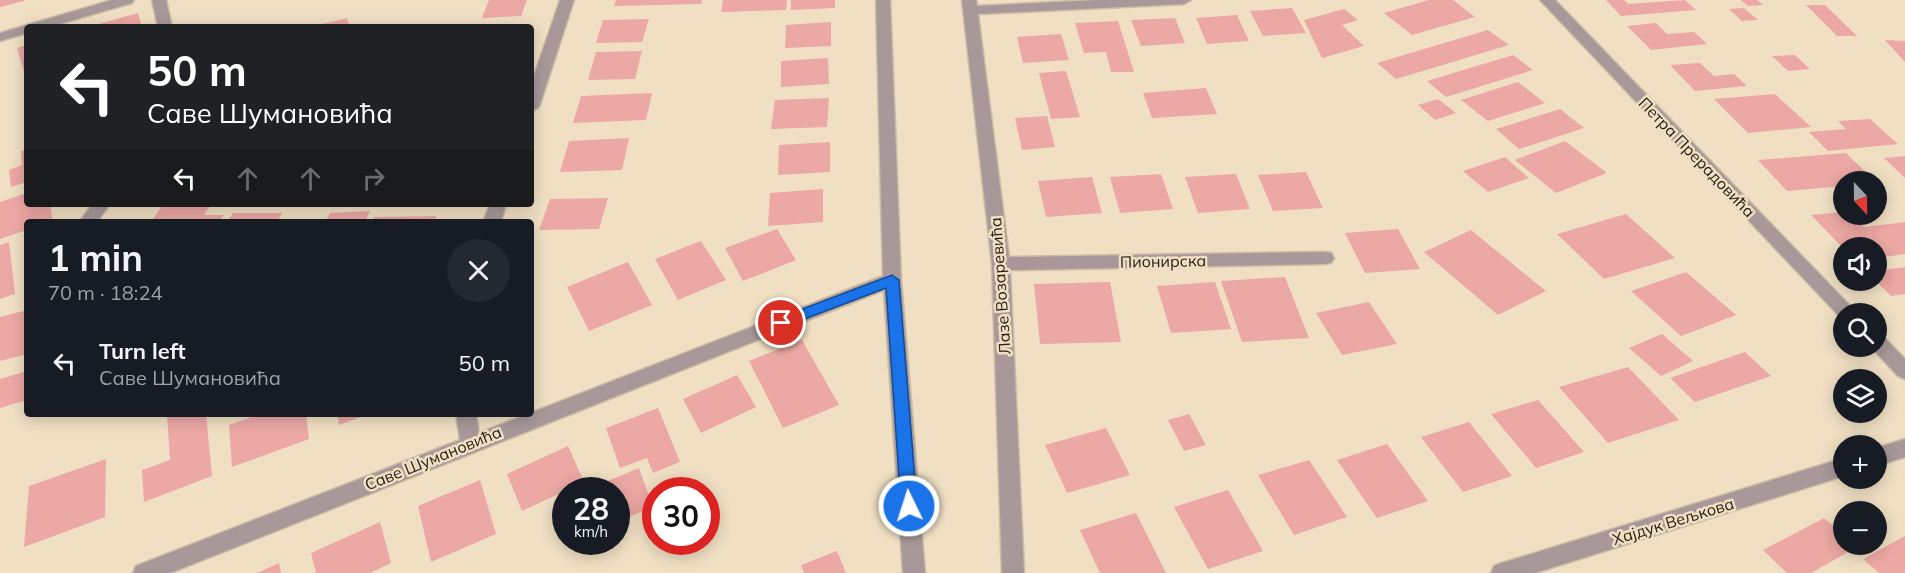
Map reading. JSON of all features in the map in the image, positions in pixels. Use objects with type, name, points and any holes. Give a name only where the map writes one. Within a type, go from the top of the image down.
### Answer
[{"type":"street","points":[[44,24],[127,0]]},
{"type":"street","points":[[159,0],[164,24]]},
{"type":"street","points":[[534,98],[567,0]]},
{"type":"street","points":[[884,0],[892,280],[914,573]]},
{"type":"street","points":[[970,5],[1184,0]]},
{"type":"street","name":"Петра Прерадовића","points":[[1547,0],[1838,303]]},
{"type":"street","name":"Лазе Возаревића","points":[[970,5],[1002,264],[1013,573]]},
{"type":"street","points":[[0,37],[24,30]]},
{"type":"street","points":[[90,219],[100,207]]},
{"type":"street","name":"Пионирска","points":[[1002,264],[1325,258]]},
{"type":"street","name":"Саве Шумановића","points":[[144,573],[892,280]]},
{"type":"street","points":[[1887,352],[1905,371]]},
{"type":"street","points":[[467,417],[471,443]]},
{"type":"street","points":[[1887,454],[1905,448]]},
{"type":"street","name":"Хајдук Вељкова","points":[[1502,573],[1833,471]]},
{"type":"building","points":[[0,0],[24,0],[24,1],[0,7]]},
{"type":"building","points":[[489,0],[527,0],[521,16],[482,18]]},
{"type":"building","points":[[616,0],[702,0],[701,4],[614,6]]},
{"type":"building","points":[[723,0],[787,0],[786,10],[721,12]]},
{"type":"building","points":[[791,0],[835,0],[835,8],[791,10]]},
{"type":"building","points":[[1429,0],[1453,0],[1475,17],[1412,35],[1384,13]]},
{"type":"building","points":[[1606,0],[1624,0],[1628,4],[1685,0],[1696,10],[1621,16]]},
{"type":"building","points":[[1741,0],[1757,0],[1763,5],[1748,6]]},
{"type":"building","points":[[1806,5],[1825,5],[1857,36],[1837,36]]},
{"type":"building","points":[[1292,8],[1306,33],[1263,36],[1250,11]]},
{"type":"building","points":[[1744,8],[1758,20],[1742,21],[1729,9]]},
{"type":"building","points":[[1344,9],[1358,20],[1342,25],[1364,46],[1322,58],[1304,20]]},
{"type":"building","points":[[138,13],[141,24],[99,24]]},
{"type":"building","points":[[1237,15],[1249,41],[1207,44],[1196,18]]},
{"type":"building","points":[[347,18],[349,24],[322,24]]},
{"type":"building","points":[[1175,18],[1185,43],[1141,46],[1131,20]]},
{"type":"building","points":[[649,19],[642,42],[596,43],[603,20]]},
{"type":"building","points":[[1118,21],[1134,72],[1111,72],[1106,52],[1084,53],[1075,23]]},
{"type":"building","points":[[831,22],[831,46],[785,48],[786,25]]},
{"type":"building","points":[[1656,23],[1667,34],[1694,32],[1707,44],[1651,50],[1627,26]]},
{"type":"building","points":[[1488,30],[1509,45],[1396,79],[1377,63]]},
{"type":"building","points":[[1061,34],[1069,60],[1023,63],[1017,37]]},
{"type":"building","points":[[1885,40],[1905,41],[1905,62]]},
{"type":"building","points":[[24,46],[24,72],[17,48]]},
{"type":"building","points":[[642,51],[635,79],[588,80],[596,52]]},
{"type":"building","points":[[1513,55],[1533,70],[1446,97],[1427,81]]},
{"type":"building","points":[[1795,55],[1810,69],[1788,71],[1772,56]]},
{"type":"building","points":[[828,58],[829,84],[781,87],[781,61]]},
{"type":"building","points":[[1700,63],[1714,76],[1734,74],[1747,86],[1695,91],[1670,65]]},
{"type":"building","points":[[1066,71],[1080,117],[1051,119],[1039,73]]},
{"type":"building","points":[[1518,82],[1545,103],[1488,121],[1461,100]]},
{"type":"building","points":[[1206,88],[1217,114],[1152,118],[1143,93]]},
{"type":"building","points":[[652,93],[646,120],[573,123],[581,96]]},
{"type":"building","points":[[1775,94],[1811,127],[1748,133],[1714,99]]},
{"type":"building","points":[[829,98],[827,127],[771,129],[775,100]]},
{"type":"building","points":[[1438,99],[1456,113],[1435,120],[1418,105]]},
{"type":"building","points":[[1560,109],[1584,128],[1519,149],[1496,129]]},
{"type":"building","points":[[1047,116],[1055,147],[1022,150],[1015,118]]},
{"type":"building","points":[[1870,119],[1898,144],[1828,151],[1809,132],[1846,129],[1838,121]]},
{"type":"building","points":[[629,138],[622,170],[560,172],[569,141]]},
{"type":"building","points":[[1565,141],[1607,173],[1556,193],[1515,160]]},
{"type":"building","points":[[830,142],[830,172],[778,175],[779,145]]},
{"type":"building","points":[[24,150],[24,183],[11,187],[9,170],[22,165],[21,151]]},
{"type":"building","points":[[1846,153],[1865,171],[1833,171],[1833,187],[1787,191],[1758,160]]},
{"type":"building","points":[[1905,156],[1905,178],[1884,158]]},
{"type":"building","points":[[1505,157],[1529,178],[1488,192],[1463,171]]},
{"type":"building","points":[[1306,172],[1323,208],[1273,211],[1258,175]]},
{"type":"building","points":[[1161,174],[1173,209],[1120,213],[1110,177]]},
{"type":"building","points":[[1236,174],[1250,209],[1198,213],[1185,177]]},
{"type":"building","points":[[1092,177],[1102,213],[1046,217],[1038,181]]},
{"type":"building","points":[[823,189],[823,222],[768,226],[770,193]]},
{"type":"building","points":[[24,194],[24,207],[51,207],[53,219],[24,219],[24,231],[0,239],[0,202]]},
{"type":"building","points":[[608,198],[599,229],[539,230],[550,199]]},
{"type":"building","points":[[161,207],[210,207],[204,215],[224,215],[221,219],[153,219]]},
{"type":"building","points":[[370,211],[366,219],[327,219],[330,213]]},
{"type":"building","points":[[233,213],[282,213],[279,219],[229,219]]},
{"type":"building","points":[[1833,213],[1833,225],[1862,225],[1864,227],[1905,222],[1905,254],[1887,256],[1887,237],[1833,238],[1811,215]]},
{"type":"building","points":[[1626,214],[1675,258],[1604,279],[1557,234]]},
{"type":"building","points":[[437,216],[436,219],[373,219],[374,217]]},
{"type":"building","points":[[777,229],[796,260],[743,281],[725,248]]},
{"type":"building","points":[[1398,229],[1420,269],[1365,273],[1345,233]]},
{"type":"building","points":[[1471,230],[1546,291],[1498,315],[1424,252]]},
{"type":"building","points":[[701,241],[726,280],[678,300],[655,259]]},
{"type":"building","points":[[9,242],[15,294],[0,299],[0,245]]},
{"type":"building","points":[[628,262],[652,305],[589,331],[567,287]]},
{"type":"building","points":[[1905,267],[1905,294],[1891,296],[1886,291],[1887,269]]},
{"type":"building","points":[[1686,272],[1736,315],[1681,336],[1631,291]]},
{"type":"building","points":[[1285,277],[1309,338],[1242,342],[1221,281]]},
{"type":"building","points":[[1110,282],[1121,342],[1040,344],[1034,284]]},
{"type":"building","points":[[1215,282],[1231,329],[1171,333],[1157,286]]},
{"type":"building","points":[[1369,302],[1397,344],[1342,355],[1316,313]]},
{"type":"building","points":[[24,311],[24,355],[0,361],[0,317]]},
{"type":"building","points":[[1662,334],[1693,361],[1661,376],[1629,348]]},
{"type":"building","points":[[802,340],[839,405],[783,428],[749,361]]},
{"type":"building","points":[[1745,352],[1771,376],[1695,402],[1670,378]]},
{"type":"building","points":[[1628,367],[1679,420],[1608,443],[1559,387]]},
{"type":"building","points":[[24,372],[24,401],[0,408],[0,379]]},
{"type":"building","points":[[737,375],[756,407],[701,433],[683,399]]},
{"type":"building","points":[[1538,400],[1584,452],[1536,468],[1491,414]]},
{"type":"building","points":[[658,408],[680,462],[653,473],[647,458],[620,468],[606,428]]},
{"type":"building","points":[[1189,414],[1206,445],[1184,451],[1168,420]]},
{"type":"building","points":[[167,417],[206,417],[212,476],[144,502],[142,470],[170,460]]},
{"type":"building","points":[[252,417],[306,417],[309,439],[232,467],[229,425]]},
{"type":"building","points":[[338,417],[361,417],[339,425]]},
{"type":"building","points":[[1469,422],[1512,476],[1463,492],[1421,437]]},
{"type":"building","points":[[1106,428],[1130,475],[1067,493],[1045,445]]},
{"type":"building","points":[[1387,444],[1428,501],[1377,518],[1337,460]]},
{"type":"building","points":[[568,446],[582,477],[552,477],[552,497],[522,511],[507,474]]},
{"type":"building","points":[[106,459],[105,517],[24,547],[29,486]]},
{"type":"building","points":[[1309,460],[1347,517],[1294,535],[1258,475]]},
{"type":"building","points":[[639,468],[642,477],[642,511],[630,516],[630,477],[617,477]]},
{"type":"building","points":[[480,480],[496,534],[431,562],[418,506]]},
{"type":"building","points":[[1228,490],[1263,551],[1208,569],[1174,507]]},
{"type":"building","points":[[1136,513],[1166,573],[1100,573],[1080,530]]},
{"type":"building","points":[[1824,518],[1833,526],[1833,555],[1843,555],[1811,573],[1787,573],[1763,550]]},
{"type":"building","points":[[380,522],[391,563],[370,573],[316,573],[311,553]]},
{"type":"building","points":[[1905,536],[1905,573],[1879,573],[1863,559],[1870,555],[1887,555],[1887,546]]},
{"type":"building","points":[[837,551],[846,573],[804,573],[801,565]]},
{"type":"building","points":[[279,563],[281,573],[257,573]]},
{"type":"route","points":[[781,323],[892,280],[909,506]]}]
